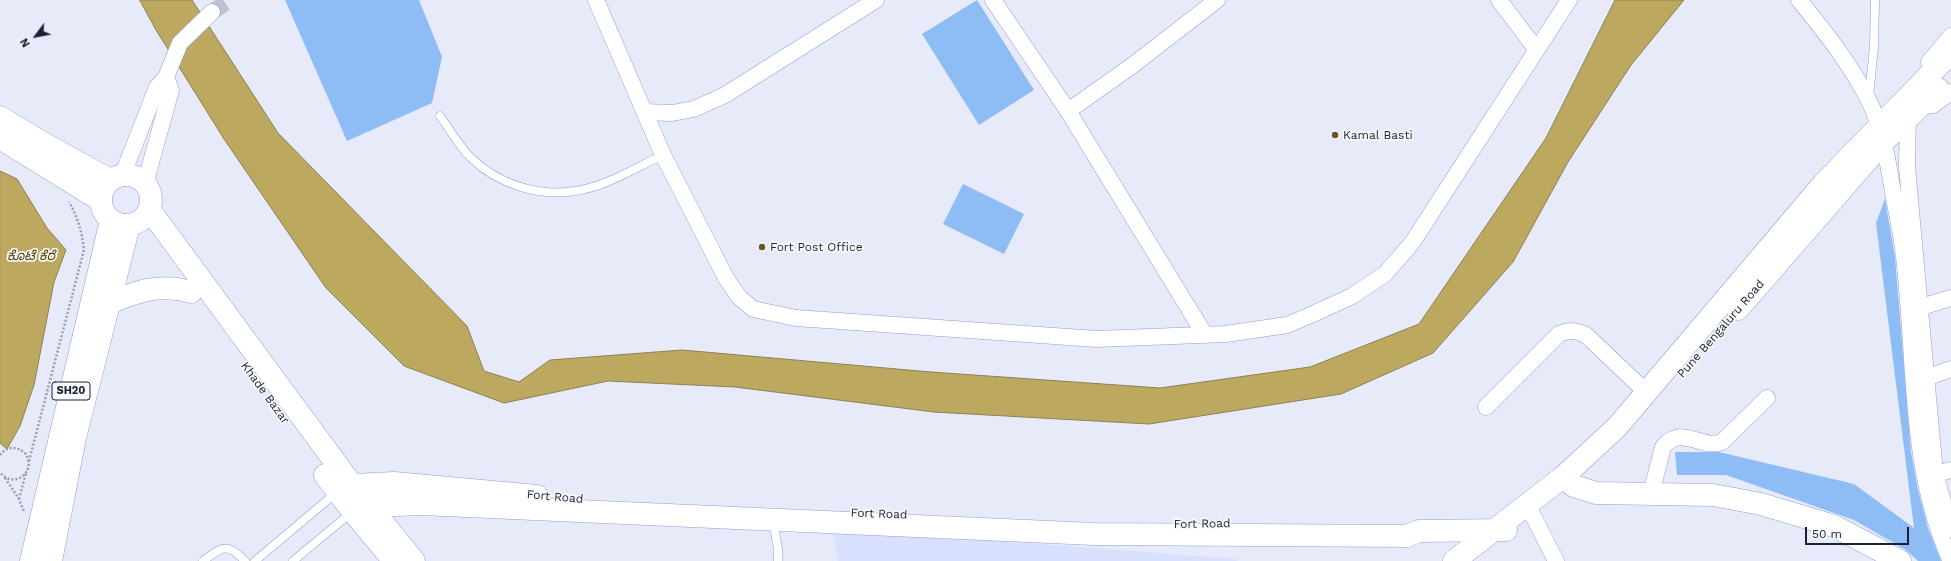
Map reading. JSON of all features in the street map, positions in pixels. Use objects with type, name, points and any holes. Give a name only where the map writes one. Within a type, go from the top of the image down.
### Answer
[{"type":"main road","points":[[1925,98],[1951,53]]},
{"type":"main road","points":[[1454,561],[1569,481],[1716,313],[1824,183],[1951,75]]},
{"type":"main road","points":[[0,117],[41,142],[116,177],[135,176],[145,184]]},
{"type":"main road","name":"Pune Bengaluru Road","points":[[1470,561],[1502,529],[1532,514],[1658,402],[1882,134]]},
{"type":"main road","points":[[0,138],[100,200]]},
{"type":"main road","points":[[116,177],[102,192],[100,200],[105,215],[132,219],[345,488]]},
{"type":"main road","name":"SH20","points":[[31,561],[132,219],[151,196],[145,184]]},
{"type":"main road","name":"SH20","points":[[50,561],[75,438],[132,219]]},
{"type":"main road","name":"Khade Bazar","points":[[132,219],[192,292],[345,488],[361,509],[394,561]]},
{"type":"main road","points":[[109,303],[132,294],[155,288],[177,288],[192,292]]},
{"type":"main road","points":[[1569,481],[1596,493],[1713,495],[1761,504],[1834,526],[1900,561]]},
{"type":"main road","name":"Fort Road","points":[[345,488],[394,483],[773,516]]},
{"type":"main road","name":"Fort Road","points":[[361,509],[422,504],[773,516],[1150,525],[1407,522],[1419,531],[1502,529]]},
{"type":"main road","points":[[361,509],[414,561]]},
{"type":"street","points":[[596,0],[663,155],[726,278],[739,297],[753,309],[796,318],[1096,339],[1226,334],[1287,325],[1352,296],[1385,274],[1412,243],[1536,49],[1570,0]]},
{"type":"street","points":[[644,112],[672,113],[694,109],[719,98],[876,0]]},
{"type":"street","points":[[993,0],[1068,111],[1205,335]]},
{"type":"street","points":[[1068,111],[1133,65],[1217,0]]},
{"type":"street","points":[[1499,0],[1536,49]]},
{"type":"street","points":[[1799,0],[1839,50],[1868,99],[1882,134],[1904,257],[1918,418],[1925,477],[1934,512],[1951,561]]},
{"type":"street","points":[[116,177],[157,87],[166,77],[180,43],[208,15]]},
{"type":"street","points":[[1951,36],[1917,76],[1911,86],[1925,98],[1907,167],[1921,307],[1935,474],[1951,529]]},
{"type":"street","points":[[145,184],[171,90],[166,77]]},
{"type":"street","points":[[1921,307],[1951,298]]},
{"type":"street","points":[[1486,407],[1559,334],[1568,330],[1577,331],[1586,336],[1646,392]]},
{"type":"street","points":[[1926,378],[1951,369]]},
{"type":"street","points":[[1651,494],[1663,447],[1668,441],[1683,436],[1714,445],[1722,442],[1767,398]]},
{"type":"street","points":[[1935,474],[1951,470]]},
{"type":"street","points":[[1532,514],[1556,561]]},
{"type":"lane","points":[[1868,99],[1874,47],[1875,0]]},
{"type":"lane","points":[[440,116],[471,158],[490,173],[515,185],[542,192],[575,191],[601,184],[663,155]]},
{"type":"lane","points":[[255,561],[345,488]]},
{"type":"lane","points":[[293,561],[361,509]]},
{"type":"lane","points":[[773,516],[778,549],[778,561]]},
{"type":"lane","points":[[203,561],[218,550],[225,547],[231,548],[245,561]]},
{"type":"path","points":[[19,499],[84,250],[83,235],[67,199]]},
{"type":"path","points":[[0,455],[7,449],[16,448],[25,453],[29,461]]},
{"type":"path","points":[[0,473],[12,480],[22,477],[26,473]]},
{"type":"path","points":[[0,473],[19,499],[24,513]]},
{"type":"shaded area","points":[[832,528],[1237,559],[1237,561],[838,561]]},
{"type":"water","points":[[140,0],[192,0],[278,133],[467,326],[484,371],[519,382],[550,360],[682,350],[931,372],[1160,388],[1310,367],[1419,324],[1546,138],[1615,0],[1684,0],[1631,65],[1568,162],[1513,262],[1433,353],[1341,394],[1149,424],[934,412],[735,387],[608,381],[504,403],[404,366],[326,288],[224,139],[156,30]]},
{"type":"water","name":"ಕೊಟೆ ಕೆರೆ","points":[[0,171],[17,179],[47,228],[66,250],[54,282],[34,385],[20,426],[7,449],[0,443]]},
{"type":"building","points":[[285,0],[419,0],[442,57],[432,103],[347,141]]},
{"type":"building","points":[[977,0],[1034,90],[979,125],[922,34]]},
{"type":"building","points":[[963,184],[1024,214],[1004,254],[943,224]]},
{"type":"building","points":[[1885,199],[1895,258],[1911,452],[1918,490],[1928,528],[1941,561],[1918,561],[1906,550],[1854,520],[1726,475],[1677,475],[1675,452],[1719,452],[1854,484],[1914,528],[1876,223]]},
{"type":"tunnel","points":[[212,12],[230,0]]},
{"type":"place","name":"Kamal Basti","points":[[1335,135]]},
{"type":"place","name":"Fort Post Office","points":[[762,247]]}]
